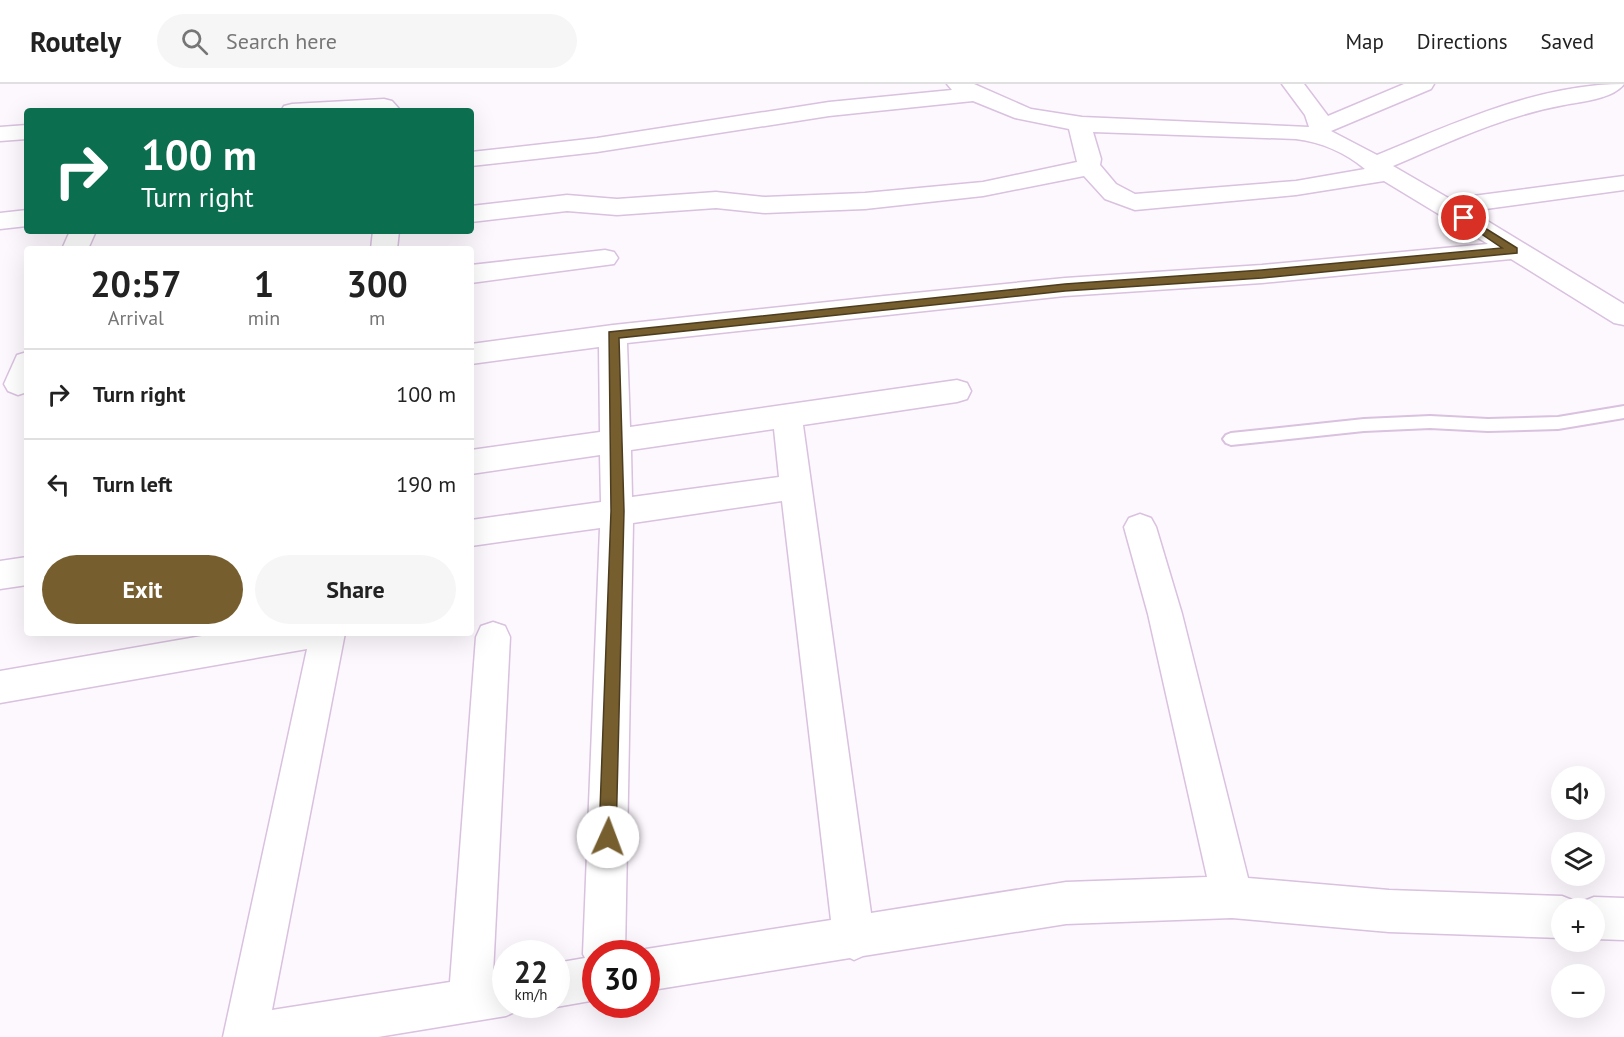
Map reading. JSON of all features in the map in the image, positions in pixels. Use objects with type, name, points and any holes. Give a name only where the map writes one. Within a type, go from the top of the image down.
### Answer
[{"type":"street","points":[[1293,84],[1320,118],[1321,131]]},
{"type":"street","points":[[474,159],[597,145],[967,89],[1032,116],[1079,123],[1206,130],[1321,131],[1423,84]]},
{"type":"street","points":[[1088,165],[1110,194],[1122,200],[1135,202],[1296,188],[1381,169],[1479,122],[1530,105],[1578,95],[1613,84]]},
{"type":"street","points":[[343,108],[377,106],[386,108]]},
{"type":"street","points":[[474,214],[567,203],[617,207],[716,200],[765,205],[916,197],[1068,174],[1081,170],[1088,165],[1089,159],[1079,123]]},
{"type":"street","points":[[1321,131],[1624,316]]},
{"type":"street","points":[[0,134],[24,132]]},
{"type":"street","points":[[1448,207],[1624,183]]},
{"type":"street","points":[[0,221],[24,218]]},
{"type":"street","points":[[474,354],[613,335],[1065,287],[1262,274],[1513,250]]},
{"type":"street","points":[[474,274],[605,258]]},
{"type":"street","points":[[604,940],[617,511],[613,335]]},
{"type":"street","points":[[474,462],[957,391]]},
{"type":"street","points":[[787,416],[854,939]]},
{"type":"street","points":[[474,533],[796,487]]},
{"type":"street","points":[[1140,527],[1165,614],[1232,897]]},
{"type":"street","points":[[0,575],[24,571]]},
{"type":"street","points":[[0,687],[292,636]]},
{"type":"street","points":[[327,636],[245,1037],[488,997],[494,637]]},
{"type":"street","points":[[660,968],[854,939],[1066,903],[1232,897],[1389,911],[1551,917]]},
{"type":"street","points":[[1605,918],[1624,919]]},
{"type":"lane","points":[[1231,440],[1397,423],[1488,425],[1558,423],[1624,412]]},
{"type":"route","points":[[608,837],[617,511],[613,335],[1065,287],[1262,274],[1513,250],[1464,218]]}]
